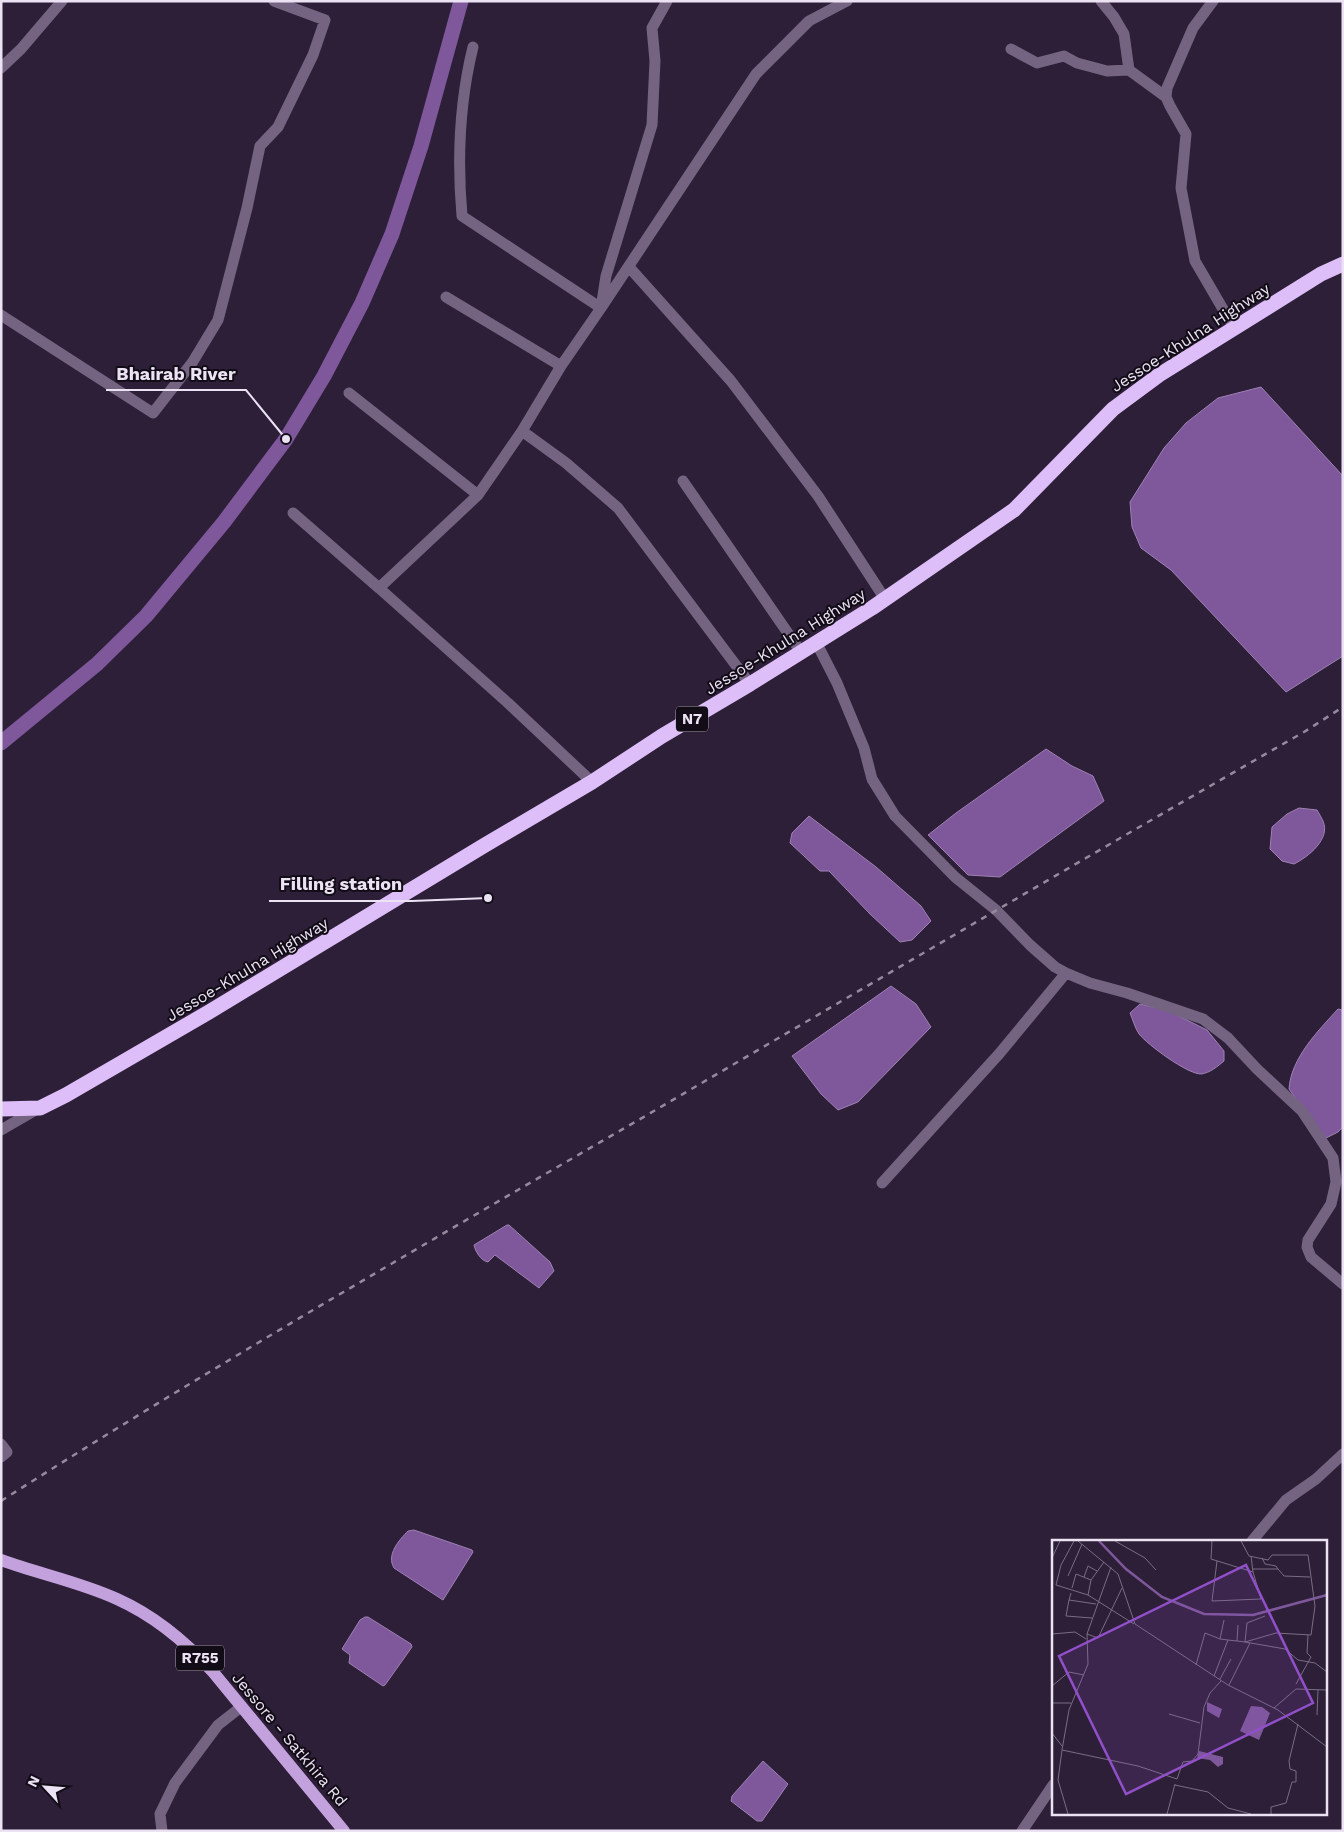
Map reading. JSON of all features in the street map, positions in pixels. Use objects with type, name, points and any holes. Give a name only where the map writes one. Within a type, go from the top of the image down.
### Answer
[{"type":"highway","name":"Jessoe-Khulna Highway","points":[[1,1109],[40,1108],[66,1095],[210,1012],[592,782],[662,736],[801,652],[885,599],[1014,510],[1113,409],[1159,375],[1321,274],[1343,264]]},
{"type":"main road","name":"Jessore - Satkhira Rd","points":[[1,1560],[116,1599],[155,1620],[182,1640],[196,1653],[241,1706],[344,1831]]},
{"type":"street","points":[[1,68],[21,49],[62,1]]},
{"type":"street","points":[[1,315],[153,413],[192,363],[218,320],[247,208],[260,146],[278,127],[313,55],[325,20],[274,1]]},
{"type":"street","points":[[601,308],[606,276],[652,125],[655,61],[652,28],[667,1]]},
{"type":"street","points":[[379,588],[478,495],[522,431],[561,366],[756,74],[809,21],[847,1]]},
{"type":"street","points":[[1101,1],[1124,34],[1129,70]]},
{"type":"street","points":[[1166,97],[1167,88],[1193,28],[1213,1]]},
{"type":"street","points":[[474,47],[465,78],[459,130],[458,173],[462,216],[601,308]]},
{"type":"street","points":[[1011,50],[1037,63],[1064,56],[1077,63],[1107,71],[1129,70],[1166,97],[1186,134],[1181,188],[1195,261],[1234,328]]},
{"type":"street","points":[[628,267],[731,380],[818,496],[885,599]]},
{"type":"street","points":[[446,297],[561,366]]},
{"type":"street","points":[[349,393],[478,495]]},
{"type":"street","points":[[522,431],[566,463],[618,508],[750,684]]},
{"type":"street","points":[[683,481],[801,652]]},
{"type":"street","points":[[293,513],[508,703],[592,782]]},
{"type":"street","points":[[816,642],[837,683],[864,748],[872,779],[894,816],[955,877],[996,910],[1030,945],[1066,973],[1090,983],[1127,993],[1202,1019],[1228,1038],[1302,1111],[1332,1158],[1336,1182],[1331,1204],[1308,1240],[1307,1247],[1311,1257],[1343,1284]]},
{"type":"street","points":[[882,1183],[999,1054],[1066,973]]},
{"type":"street","points":[[1,1130],[40,1108]]},
{"type":"street","points":[[1,1444],[7,1452],[1,1457]]},
{"type":"street","points":[[1253,1540],[1286,1500],[1316,1479],[1343,1454]]},
{"type":"street","points":[[162,1831],[160,1814],[175,1782],[218,1725],[241,1706]]},
{"type":"street","points":[[1022,1831],[1052,1786]]},
{"type":"shaded area","points":[[1261,387],[1343,476],[1343,656],[1286,692],[1171,570],[1141,548],[1132,527],[1130,502],[1164,448],[1186,423],[1218,398]]},
{"type":"shaded area","points":[[1046,749],[1072,766],[1093,776],[1104,801],[1000,877],[968,875],[928,835]]},
{"type":"shaded area","points":[[1299,808],[1317,810],[1325,828],[1317,847],[1306,857],[1294,864],[1282,861],[1270,849],[1272,827],[1287,814]]},
{"type":"shaded area","points":[[809,816],[876,867],[921,906],[931,921],[912,940],[900,942],[829,871],[820,871],[790,843],[792,833]]},
{"type":"shaded area","points":[[891,986],[916,1004],[931,1027],[858,1102],[838,1110],[821,1094],[792,1056]]},
{"type":"shaded area","points":[[1140,1004],[1169,1011],[1207,1030],[1224,1051],[1224,1061],[1211,1071],[1201,1074],[1195,1073],[1168,1058],[1139,1034],[1130,1013]]},
{"type":"shaded area","points":[[1338,1009],[1343,1010],[1343,1127],[1338,1132],[1324,1139],[1289,1089],[1291,1078],[1300,1056],[1314,1036]]},
{"type":"shaded area","points":[[507,1225],[550,1262],[554,1271],[539,1288],[495,1255],[488,1262],[481,1258],[476,1250],[474,1245]]},
{"type":"shaded area","points":[[414,1530],[472,1550],[473,1552],[443,1600],[394,1568],[392,1558],[395,1548],[408,1531]]},
{"type":"shaded area","points":[[368,1617],[411,1644],[412,1647],[383,1686],[349,1663],[350,1655],[342,1649],[360,1620]]},
{"type":"shaded area","points":[[763,1761],[788,1784],[762,1821],[757,1821],[731,1801],[732,1796]]},
{"type":"waterway","points":[[1,743],[97,664],[146,616],[224,522],[286,439],[324,376],[362,303],[392,234],[421,146],[461,1]]},
{"type":"railway","points":[[1,1501],[161,1401],[322,1305],[1304,732],[1343,707]]},
{"type":"place","name":"Bhairab River","points":[[286,439]]},
{"type":"place","name":"Filling station","points":[[488,898]]}]
